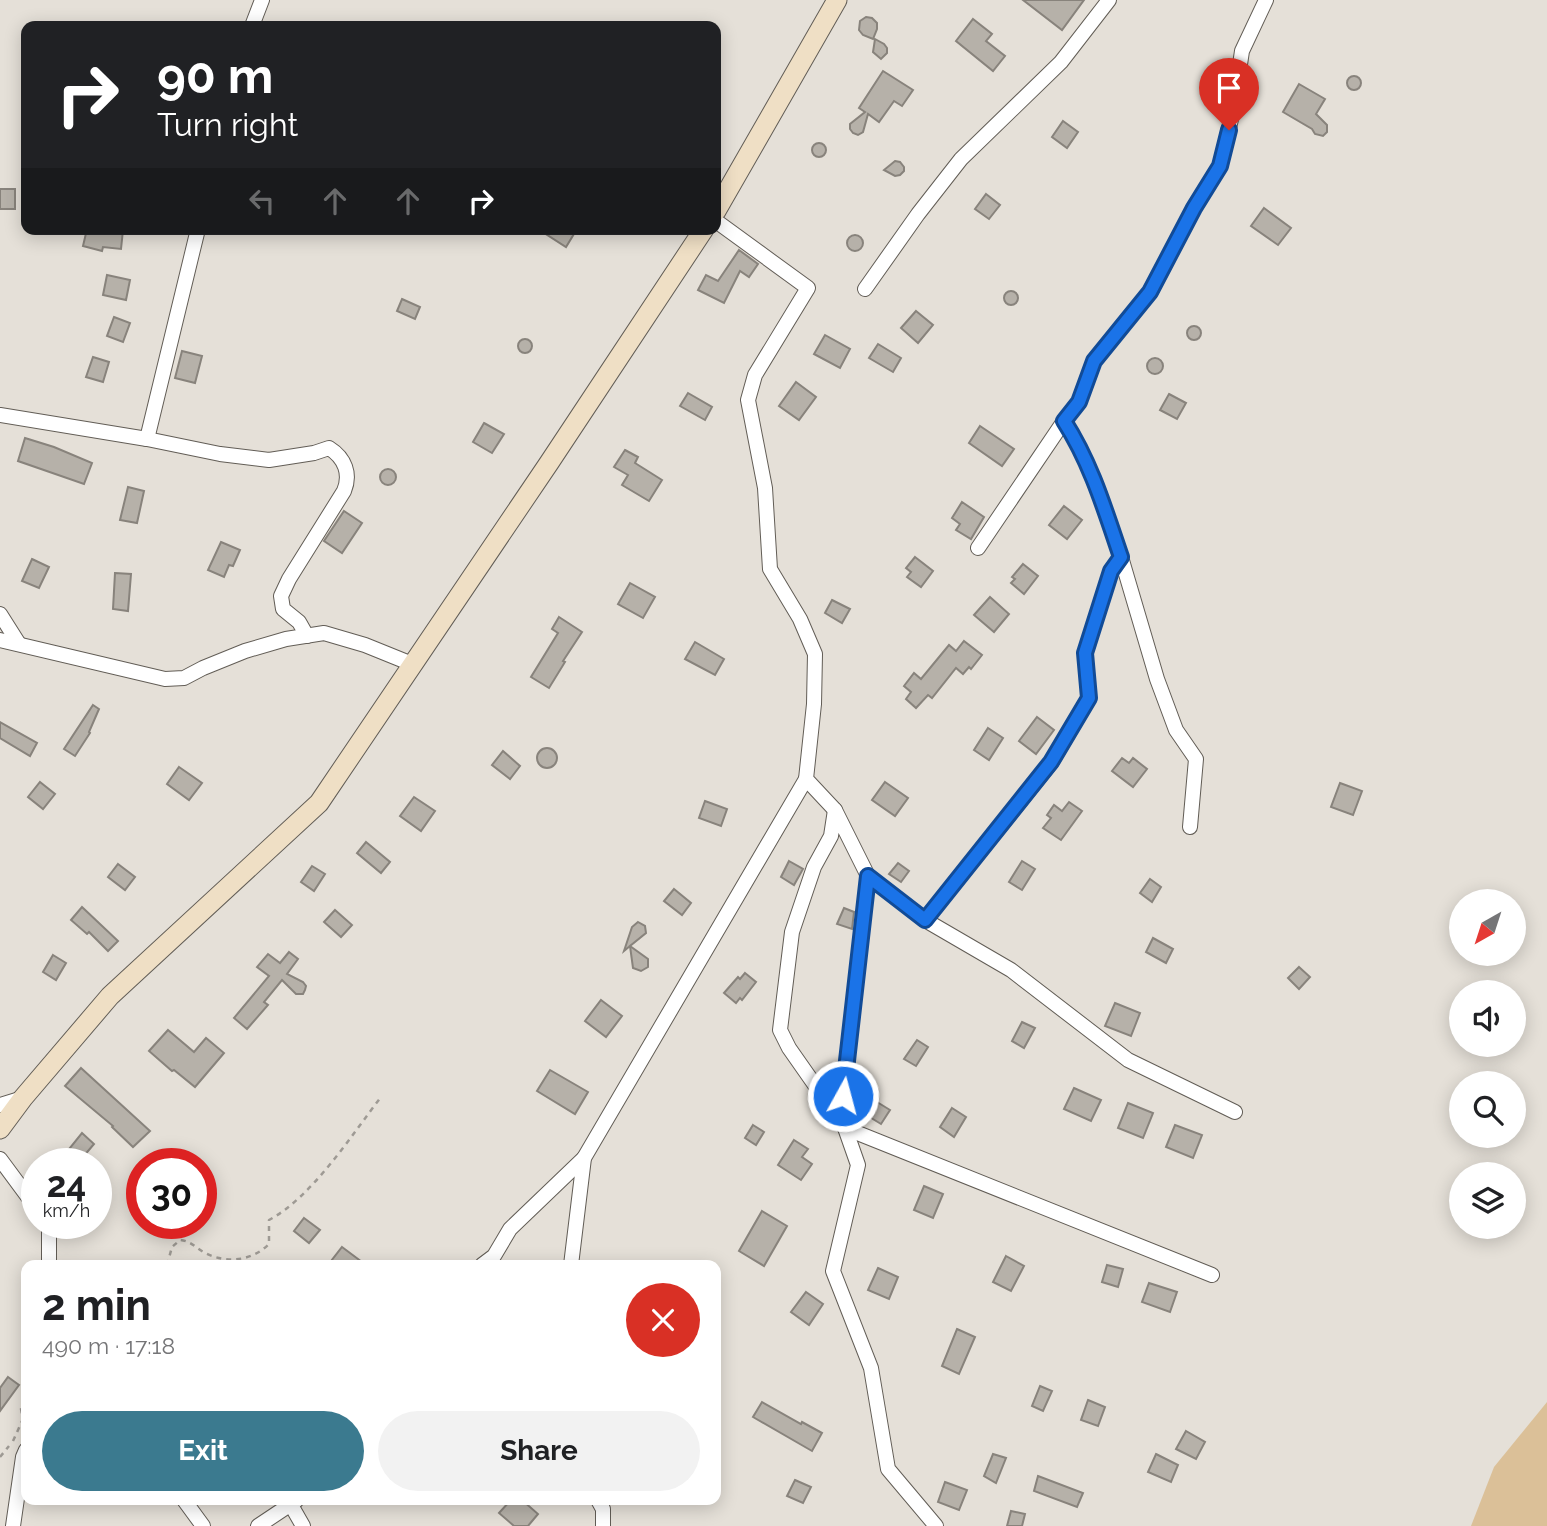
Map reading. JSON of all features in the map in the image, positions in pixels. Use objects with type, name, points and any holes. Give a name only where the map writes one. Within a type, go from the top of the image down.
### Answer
[{"type":"main road","points":[[721,202],[837,0]]},
{"type":"main road","points":[[0,1129],[110,996],[319,803],[700,235]]},
{"type":"street","points":[[254,21],[262,0]]},
{"type":"street","points":[[865,289],[961,159],[1061,62],[1109,0]]},
{"type":"street","points":[[978,548],[1079,402],[1094,361],[1150,292],[1194,208],[1220,166],[1233,111],[1242,51],[1266,0]]},
{"type":"street","points":[[489,1260],[494,1256],[510,1229],[584,1158],[806,779],[814,704],[815,654],[800,619],[770,569],[765,488],[748,400],[755,375],[808,288],[721,225]]},
{"type":"street","points":[[147,439],[197,235]]},
{"type":"street","points":[[0,415],[220,454],[269,460],[329,448],[337,453],[347,471],[348,482],[281,596],[283,609],[299,622],[307,636]]},
{"type":"street","points":[[1064,421],[1078,442],[1096,482],[1157,679],[1176,730],[1196,759],[1190,827]]},
{"type":"street","points":[[925,920],[1051,762],[1089,698],[1085,653],[1111,571],[1121,557]]},
{"type":"street","points":[[0,614],[19,644]]},
{"type":"street","points":[[0,640],[165,679],[184,678],[245,651],[286,639],[324,633],[365,645],[412,664]]},
{"type":"street","points":[[806,779],[835,810],[868,876],[925,920],[1011,970],[1128,1060],[1235,1112]]},
{"type":"street","points":[[835,810],[831,836],[814,867],[792,932],[780,1030],[789,1048],[845,1128],[858,1165],[833,1271],[871,1368],[888,1469],[936,1526]]},
{"type":"street","points":[[845,1128],[843,1096],[868,876]]},
{"type":"street","points":[[0,1105],[23,1098]]},
{"type":"street","points":[[845,1128],[1212,1275]]},
{"type":"street","points":[[572,1260],[584,1158]]},
{"type":"street","points":[[0,1159],[21,1187]]},
{"type":"street","points":[[49,1239],[49,1260]]},
{"type":"street","points":[[13,1526],[21,1471]]},
{"type":"street","points":[[188,1505],[203,1526]]},
{"type":"street","points":[[258,1526],[290,1505]]},
{"type":"street","points":[[295,1505],[303,1526]]},
{"type":"street","points":[[601,1505],[603,1526]]},
{"type":"path","points":[[168,1260],[172,1247],[180,1240],[189,1241],[204,1252],[223,1260],[259,1254],[269,1244],[269,1220],[283,1213],[309,1188],[382,1097]]},
{"type":"path","points":[[0,1457],[8,1449],[21,1423]]},
{"type":"shaded area","points":[[1547,1402],[1547,1526],[1471,1526],[1494,1467]]},
{"type":"building","points":[[1023,0],[1084,0],[1062,30]]},
{"type":"building","points":[[866,17],[877,23],[873,39],[859,30],[860,21]]},
{"type":"building","points":[[973,19],[992,34],[986,41],[1005,56],[993,71],[956,41]]},
{"type":"building","points":[[875,39],[887,48],[887,53],[881,59],[873,52]]},
{"type":"building","points":[[883,71],[913,90],[902,106],[894,101],[879,122],[868,114],[863,132],[858,135],[853,133],[850,124],[865,112],[859,108]]},
{"type":"building","points":[[1354,76],[1359,78],[1359,88],[1354,90],[1349,88],[1347,83],[1349,78]]},
{"type":"building","points":[[1299,84],[1325,99],[1316,114],[1327,125],[1327,132],[1323,136],[1315,134],[1312,129],[1283,112]]},
{"type":"building","points":[[1063,121],[1078,132],[1067,148],[1052,137]]},
{"type":"building","points":[[816,143],[822,143],[826,150],[822,157],[816,157],[812,153],[812,147]]},
{"type":"building","points":[[895,161],[900,162],[904,171],[895,176],[884,170]]},
{"type":"building","points":[[0,189],[15,189],[15,209],[0,209]]},
{"type":"building","points":[[986,194],[1000,205],[989,219],[975,209]]},
{"type":"building","points":[[1264,208],[1291,228],[1278,245],[1251,226]]},
{"type":"building","points":[[86,235],[122,235],[121,249],[103,247],[102,251],[83,246]]},
{"type":"building","points":[[547,235],[573,235],[566,247]]},
{"type":"building","points":[[852,235],[858,235],[863,243],[861,249],[852,251],[847,246],[847,240]]},
{"type":"building","points":[[739,250],[758,264],[749,277],[740,271],[724,303],[698,290],[706,275],[718,281]]},
{"type":"building","points":[[107,275],[130,280],[126,300],[103,295]]},
{"type":"building","points":[[1008,291],[1014,291],[1018,298],[1014,305],[1008,305],[1004,301],[1004,295]]},
{"type":"building","points":[[402,299],[420,307],[415,319],[397,311]]},
{"type":"building","points":[[916,311],[933,325],[918,343],[901,328]]},
{"type":"building","points":[[114,317],[130,323],[123,342],[107,336]]},
{"type":"building","points":[[1191,326],[1197,326],[1201,333],[1197,340],[1191,340],[1187,336],[1187,330]]},
{"type":"building","points":[[825,335],[850,349],[840,368],[814,354]]},
{"type":"building","points":[[522,339],[528,339],[532,346],[528,353],[522,353],[518,349],[518,343]]},
{"type":"building","points":[[878,344],[901,358],[893,372],[869,358]]},
{"type":"building","points":[[182,351],[202,356],[195,383],[175,378]]},
{"type":"building","points":[[93,357],[109,362],[103,382],[86,377]]},
{"type":"building","points":[[1152,358],[1158,358],[1163,366],[1161,372],[1152,374],[1147,369],[1147,363]]},
{"type":"building","points":[[796,382],[816,397],[799,420],[779,406]]},
{"type":"building","points":[[688,393],[712,407],[705,420],[680,406]]},
{"type":"building","points":[[1169,394],[1186,403],[1177,419],[1160,410]]},
{"type":"building","points":[[484,423],[504,434],[492,453],[473,442]]},
{"type":"building","points":[[980,426],[1014,449],[1002,466],[969,443]]},
{"type":"building","points":[[25,438],[92,463],[84,484],[18,461]]},
{"type":"building","points":[[625,450],[638,457],[635,463],[662,480],[649,501],[622,485],[628,475],[614,467]]},
{"type":"building","points":[[388,469],[396,477],[388,485],[380,477]]},
{"type":"building","points":[[128,487],[144,491],[137,523],[120,520]]},
{"type":"building","points":[[962,502],[984,517],[971,539],[956,530],[960,524],[952,518]]},
{"type":"building","points":[[1064,506],[1082,520],[1067,539],[1049,525]]},
{"type":"building","points":[[344,511],[362,523],[342,553],[324,541]]},
{"type":"building","points":[[221,542],[240,550],[233,566],[229,565],[224,577],[208,570]]},
{"type":"building","points":[[915,557],[933,571],[921,587],[907,577],[911,572],[906,568]]},
{"type":"building","points":[[32,559],[49,567],[39,588],[22,581]]},
{"type":"building","points":[[1023,564],[1038,576],[1024,594],[1011,583],[1015,579],[1012,577]]},
{"type":"building","points":[[115,573],[131,574],[128,611],[113,609]]},
{"type":"building","points":[[630,583],[655,597],[643,618],[618,604]]},
{"type":"building","points":[[990,597],[1009,614],[994,632],[974,615]]},
{"type":"building","points":[[832,600],[850,609],[842,623],[825,613]]},
{"type":"building","points":[[559,617],[582,632],[549,688],[531,677],[558,633],[552,629]]},
{"type":"building","points":[[964,641],[982,655],[971,669],[969,667],[963,674],[956,668],[932,698],[928,695],[916,708],[906,699],[911,692],[904,686],[914,673],[921,679],[949,645],[956,651]]},
{"type":"building","points":[[695,642],[724,659],[715,675],[685,659]]},
{"type":"building","points":[[93,705],[99,709],[90,733],[75,756],[64,749]]},
{"type":"building","points":[[1037,717],[1054,730],[1036,754],[1019,741]]},
{"type":"building","points":[[0,722],[37,743],[30,756],[0,738]]},
{"type":"building","points":[[988,728],[1003,738],[989,760],[974,750]]},
{"type":"building","points":[[547,748],[554,751],[557,758],[554,765],[547,768],[540,765],[537,758],[540,751]]},
{"type":"building","points":[[503,751],[520,766],[510,779],[492,765]]},
{"type":"building","points":[[1122,758],[1129,763],[1133,758],[1147,769],[1133,787],[1112,771]]},
{"type":"building","points":[[179,767],[202,783],[189,800],[167,784]]},
{"type":"building","points":[[40,782],[55,794],[43,809],[28,797]]},
{"type":"building","points":[[885,782],[908,798],[895,816],[872,800]]},
{"type":"building","points":[[1340,783],[1362,791],[1353,815],[1331,807]]},
{"type":"building","points":[[414,797],[435,811],[421,831],[400,816]]},
{"type":"building","points":[[705,801],[727,809],[721,826],[699,818]]},
{"type":"building","points":[[1069,802],[1082,811],[1061,840],[1043,828],[1051,818],[1047,815],[1054,805],[1062,811]]},
{"type":"building","points":[[366,842],[390,862],[381,873],[357,853]]},
{"type":"building","points":[[789,861],[803,869],[794,885],[781,877]]},
{"type":"building","points":[[1022,861],[1035,869],[1022,890],[1009,882]]},
{"type":"building","points":[[898,863],[909,871],[901,882],[889,874]]},
{"type":"building","points":[[118,864],[135,877],[125,890],[108,877]]},
{"type":"building","points":[[312,866],[325,874],[314,891],[301,882]]},
{"type":"building","points":[[1150,879],[1161,887],[1152,902],[1140,893]]},
{"type":"building","points":[[674,889],[691,903],[682,915],[664,901]]},
{"type":"building","points":[[82,907],[118,941],[108,951],[89,932],[87,934],[71,920]]},
{"type":"building","points":[[844,908],[854,912],[852,929],[837,924]]},
{"type":"building","points":[[335,910],[352,925],[341,937],[324,922]]},
{"type":"building","points":[[638,922],[645,926],[646,933],[624,951],[632,927]]},
{"type":"building","points":[[1153,938],[1173,949],[1166,963],[1146,952]]},
{"type":"building","points":[[630,946],[648,959],[648,967],[641,971],[633,968]]},
{"type":"building","points":[[289,952],[298,959],[287,974],[303,982],[306,986],[303,994],[296,994],[282,980],[264,1002],[268,1005],[247,1029],[234,1018],[269,976],[257,967],[268,954],[280,963]]},
{"type":"building","points":[[53,955],[66,963],[56,980],[43,972]]},
{"type":"building","points":[[1299,967],[1310,977],[1299,989],[1288,978]]},
{"type":"building","points":[[745,973],[756,982],[742,1000],[740,998],[736,1003],[724,993]]},
{"type":"building","points":[[601,1000],[622,1016],[606,1037],[585,1021]]},
{"type":"building","points":[[1115,1003],[1140,1013],[1131,1036],[1105,1026]]},
{"type":"building","points":[[1022,1022],[1035,1028],[1024,1048],[1012,1041]]},
{"type":"building","points":[[168,1030],[194,1052],[206,1038],[224,1053],[195,1087],[149,1051]]},
{"type":"building","points":[[917,1040],[928,1047],[916,1066],[904,1059]]},
{"type":"building","points":[[81,1068],[150,1131],[133,1147],[113,1126],[65,1086]]},
{"type":"building","points":[[550,1070],[588,1092],[575,1114],[537,1091]]},
{"type":"building","points":[[1074,1088],[1101,1100],[1091,1121],[1064,1109]]},
{"type":"building","points":[[877,1102],[890,1110],[881,1124],[868,1116]]},
{"type":"building","points":[[1128,1103],[1153,1113],[1143,1138],[1118,1128]]},
{"type":"building","points":[[952,1108],[966,1117],[954,1137],[940,1127]]},
{"type":"building","points":[[753,1125],[764,1132],[756,1145],[745,1138]]},
{"type":"building","points":[[1175,1125],[1202,1135],[1193,1158],[1166,1147]]},
{"type":"building","points":[[82,1133],[94,1144],[91,1148],[70,1148]]},
{"type":"building","points":[[794,1140],[808,1149],[802,1157],[812,1164],[801,1180],[778,1165]]},
{"type":"building","points":[[924,1186],[943,1194],[933,1218],[914,1210]]},
{"type":"building","points":[[762,1211],[787,1226],[764,1266],[739,1251]]},
{"type":"building","points":[[304,1218],[320,1230],[309,1243],[294,1231]]},
{"type":"building","points":[[342,1247],[359,1260],[332,1260]]},
{"type":"building","points":[[1006,1256],[1024,1266],[1011,1291],[993,1282]]},
{"type":"building","points":[[1107,1265],[1123,1269],[1118,1287],[1102,1282]]},
{"type":"building","points":[[878,1268],[898,1277],[889,1299],[868,1290]]},
{"type":"building","points":[[1149,1283],[1177,1292],[1170,1312],[1142,1302]]},
{"type":"building","points":[[806,1292],[823,1304],[809,1325],[791,1312]]},
{"type":"building","points":[[957,1329],[975,1337],[959,1374],[942,1366]]},
{"type":"building","points":[[8,1377],[19,1385],[0,1411],[0,1388]]},
{"type":"building","points":[[1040,1386],[1052,1391],[1043,1411],[1032,1406]]},
{"type":"building","points":[[1088,1400],[1105,1407],[1098,1426],[1081,1420]]},
{"type":"building","points":[[762,1402],[822,1433],[812,1451],[753,1417]]},
{"type":"building","points":[[1186,1431],[1205,1442],[1196,1459],[1176,1449]]},
{"type":"building","points":[[993,1454],[1006,1458],[996,1483],[984,1476]]},
{"type":"building","points":[[1156,1454],[1178,1465],[1171,1482],[1148,1472]]},
{"type":"building","points":[[1038,1476],[1083,1493],[1077,1507],[1034,1491]]},
{"type":"building","points":[[795,1480],[811,1487],[803,1503],[787,1496]]},
{"type":"building","points":[[945,1482],[967,1490],[959,1510],[938,1502]]},
{"type":"building","points":[[506,1505],[528,1505],[538,1514],[528,1526],[514,1526],[499,1513]]},
{"type":"building","points":[[1011,1511],[1025,1514],[1022,1526],[1007,1526]]},
{"type":"route","points":[[843,1096],[868,876],[925,920],[1051,762],[1089,698],[1085,653],[1111,571],[1121,557],[1096,482],[1078,442],[1064,421],[1079,402],[1094,361],[1150,292],[1194,208],[1220,166],[1229,130]]}]
